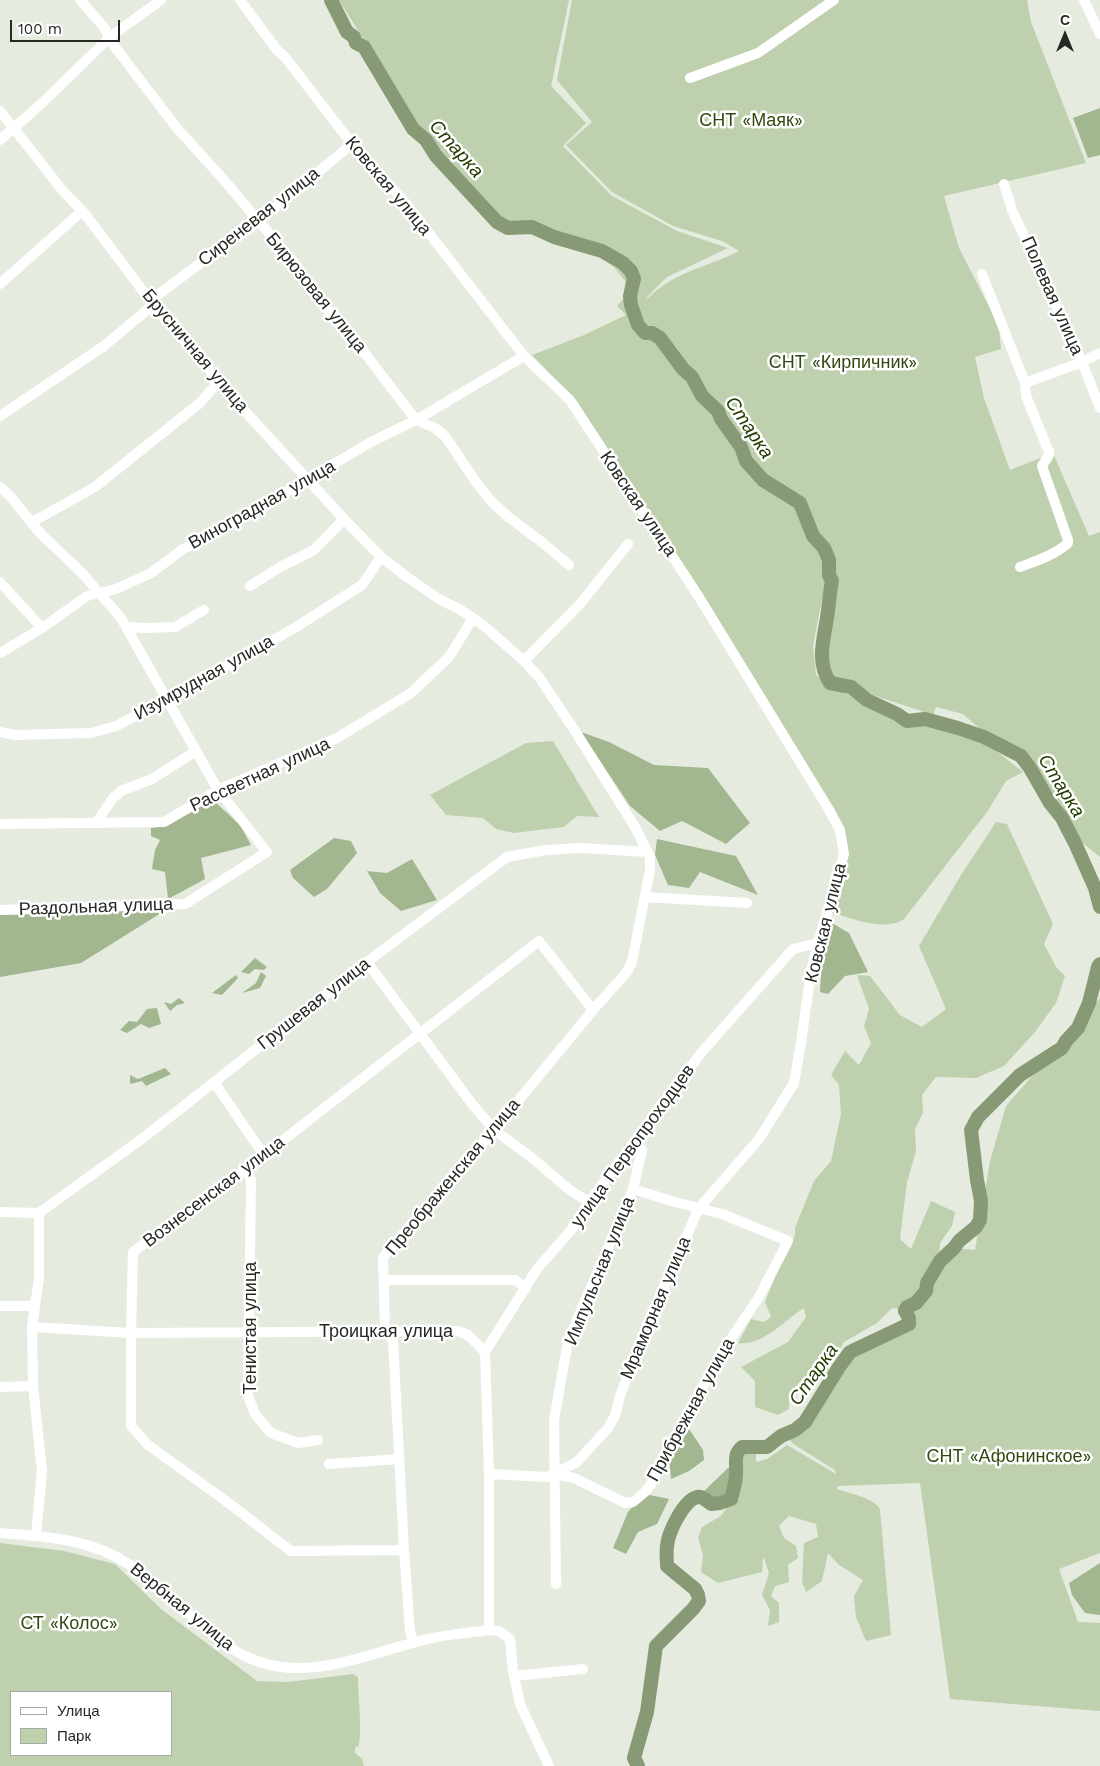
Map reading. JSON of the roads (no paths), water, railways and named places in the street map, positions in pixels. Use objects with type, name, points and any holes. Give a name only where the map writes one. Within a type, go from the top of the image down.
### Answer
[{"type":"street","name":"Бирюзовая улица","points":[[80,0],[104,27],[176,127],[296,265],[324,306],[347,330],[416,420],[435,428],[445,436],[490,500],[507,516],[569,565]]},
{"type":"street","points":[[0,140],[39,106],[110,37],[161,0]]},
{"type":"street","name":"Ковская улица","points":[[240,0],[352,144],[404,201],[524,356],[570,400],[699,596],[840,830],[844,854],[811,971],[794,1083]]},
{"type":"street","points":[[690,78],[758,53],[834,0]]},
{"type":"street","points":[[1084,0],[1100,34]]},
{"type":"street","name":"Брусничная улица","points":[[0,111],[63,191],[82,211],[152,303],[220,382],[344,519],[381,557],[439,599],[473,618],[524,661],[552,696],[562,714],[575,731],[622,806],[648,852]]},
{"type":"street","name":"Сиреневая улица","points":[[0,416],[104,346],[147,310],[156,297],[259,221],[352,144]]},
{"type":"street","name":"Полевая улица","points":[[1004,184],[1012,210],[1082,362],[1100,408]]},
{"type":"street","points":[[0,284],[82,211]]},
{"type":"street","points":[[982,274],[1025,383],[1026,396],[1049,452],[1042,466],[1068,543],[1048,556],[1020,567]]},
{"type":"street","points":[[1025,383],[1082,362],[1100,353]]},
{"type":"street","name":"Виноградная улица","points":[[0,653],[42,628],[87,596],[116,589],[151,573],[184,549],[277,499],[371,442],[416,420],[524,356]]},
{"type":"street","points":[[32,522],[94,487],[200,403],[220,382]]},
{"type":"street","points":[[0,487],[9,495],[40,533],[82,573],[121,618],[218,790]]},
{"type":"street","points":[[250,586],[280,567],[314,550],[344,519]]},
{"type":"street","points":[[524,661],[580,604],[628,544]]},
{"type":"street","name":"Изумрудная улица","points":[[0,732],[14,735],[91,733],[116,726],[167,700],[293,629],[362,585],[381,557]]},
{"type":"street","points":[[0,582],[42,628]]},
{"type":"street","points":[[127,627],[175,626],[204,610]]},
{"type":"street","name":"Рассветная улица","points":[[0,824],[164,822],[218,790],[337,738],[411,694],[449,657],[473,618]]},
{"type":"street","points":[[96,823],[113,798],[121,791],[152,779],[196,751]]},
{"type":"street","name":"Раздольная улица","points":[[0,910],[185,904],[268,852],[218,790]]},
{"type":"street","name":"Грушевая улица","points":[[39,1213],[143,1138],[367,962],[507,857],[546,850],[581,848],[648,852]]},
{"type":"street","name":"Преображенская улица","points":[[414,1644],[410,1632],[404,1550],[392,1340],[385,1331],[383,1257],[494,1130],[593,1010],[627,972],[632,962],[650,870],[648,852]]},
{"type":"street","points":[[645,897],[747,903]]},
{"type":"street","name":"Вознесенская улица","points":[[404,1550],[291,1552],[226,1501],[148,1445],[131,1426],[133,1252],[246,1168],[539,941],[593,1010]]},
{"type":"street","name":"улица Первопроходцев","points":[[485,1352],[537,1268],[572,1229],[589,1202],[701,1053],[793,948],[818,943]]},
{"type":"street","points":[[367,962],[472,1104],[494,1130],[531,1157],[571,1191],[589,1202]]},
{"type":"street","points":[[214,1082],[263,1154]]},
{"type":"street","name":"Мраморная улица","points":[[489,1474],[548,1477],[577,1462],[608,1428],[615,1416],[620,1396],[647,1325],[698,1208],[759,1139],[794,1083]]},
{"type":"street","name":"Импульсная улица","points":[[556,1584],[554,1420],[568,1340],[634,1189],[642,1150],[635,1142]]},
{"type":"street","name":"Тенистая улица","points":[[246,1168],[251,1180],[248,1396],[255,1414],[271,1433],[298,1443],[318,1440]]},
{"type":"street","points":[[634,1189],[698,1208]]},
{"type":"street","name":"Прибрежная улица","points":[[555,1474],[574,1478],[625,1503],[632,1502],[645,1492],[724,1349],[759,1297],[788,1241],[722,1214],[698,1208]]},
{"type":"street","points":[[0,1212],[39,1213],[39,1278],[32,1327],[32,1386],[42,1471],[36,1536]]},
{"type":"street","points":[[384,1280],[515,1280],[526,1288]]},
{"type":"street","points":[[0,1306],[35,1306]]},
{"type":"street","name":"Троицкая улица","points":[[32,1327],[131,1333],[458,1331],[468,1334],[485,1352]]},
{"type":"street","points":[[485,1352],[489,1474],[489,1630],[499,1631],[510,1639],[514,1676],[520,1704],[549,1766]]},
{"type":"street","points":[[0,1387],[32,1386]]},
{"type":"street","points":[[329,1464],[399,1459]]},
{"type":"street","name":"Вербная улица","points":[[0,1533],[78,1541],[115,1555],[146,1578],[223,1642],[242,1655],[270,1666],[314,1668],[360,1659],[428,1639],[489,1630]]},
{"type":"street","points":[[514,1676],[583,1669]]},
{"type":"waterway","name":"Старка","points":[[331,0],[347,32],[354,37],[356,43],[364,47],[413,129],[426,140],[436,156],[497,222],[508,228],[532,227],[554,237],[602,251],[623,263],[631,271],[634,279],[630,296],[631,305],[638,325],[645,333],[652,333],[660,338],[683,369],[692,377],[702,396],[718,411],[721,419],[741,447],[746,461],[763,480],[800,503],[813,536],[824,548],[829,560],[829,575],[832,581],[822,657],[825,674],[830,683],[851,687],[867,700],[897,714],[907,721],[925,719],[958,728],[984,737],[1021,756],[1050,803],[1062,818],[1095,888],[1100,907]]},
{"type":"waterway","name":"Старка","points":[[638,1766],[634,1758],[647,1712],[656,1646],[699,1601],[695,1589],[667,1566],[668,1540],[677,1518],[687,1505],[697,1497],[703,1498],[711,1504],[731,1499],[736,1480],[736,1456],[742,1447],[767,1447],[781,1436],[795,1430],[805,1422],[850,1352],[909,1324],[909,1318],[905,1311],[907,1307],[916,1303],[926,1291],[927,1283],[940,1261],[976,1227],[980,1220],[981,1201],[971,1130],[978,1117],[1020,1075],[1062,1048],[1078,1028],[1089,1003],[1100,964]]},
{"type":"park label","name":"СНТ «Маяк»","points":[[751,121]]},
{"type":"park label","name":"СНТ «Кирпичник»","points":[[843,363]]},
{"type":"park label","name":"СНТ «Афонинское»","points":[[1009,1457]]},
{"type":"park label","name":"СТ «Колос»","points":[[69,1624]]}]
